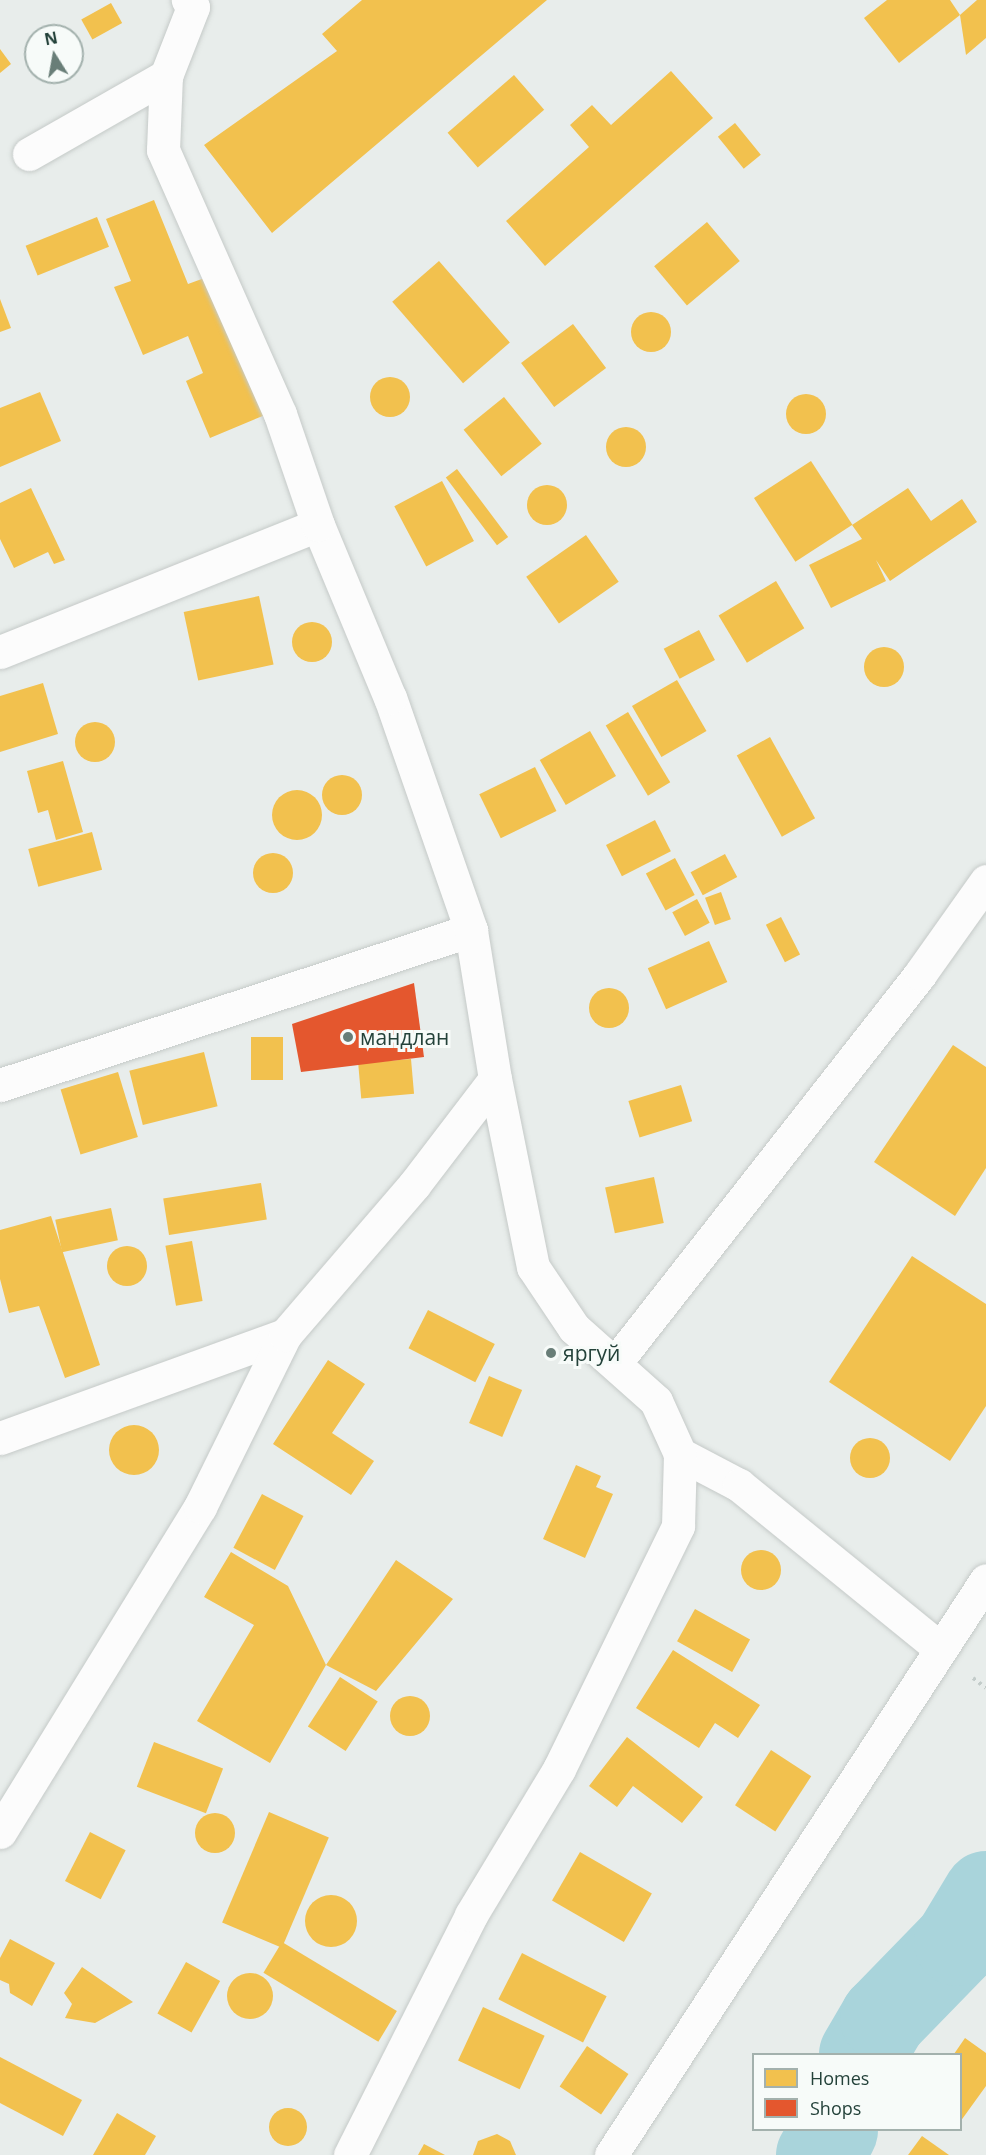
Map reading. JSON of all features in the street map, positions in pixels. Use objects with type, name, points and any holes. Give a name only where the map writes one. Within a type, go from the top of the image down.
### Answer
[{"type":"street","points":[[194,2],[166,76],[163,150],[280,414],[318,525],[390,698],[471,930],[495,1079],[533,1267],[574,1328],[616,1362],[656,1401],[680,1454],[678,1526],[559,1769],[471,1915],[351,2155]]},
{"type":"street","points":[[29,154],[166,76]]},
{"type":"street","points":[[0,652],[318,525]]},
{"type":"street","points":[[616,1362],[920,974],[986,881]]},
{"type":"street","points":[[0,1085],[471,930]]},
{"type":"street","points":[[0,1832],[200,1507],[285,1335],[414,1185],[495,1079]]},
{"type":"street","points":[[0,1438],[285,1335]]},
{"type":"street","points":[[680,1454],[739,1485],[941,1649]]},
{"type":"street","points":[[611,2155],[986,1580]]},
{"type":"building: Homes","points":[[362,0],[547,0],[272,233],[204,145],[337,51],[322,34]]},
{"type":"building: Homes","points":[[887,0],[950,0],[960,15],[899,63],[864,18]]},
{"type":"building: Homes","points":[[977,0],[986,0],[986,38],[966,55],[960,15]]},
{"type":"building: Homes","points":[[111,3],[122,23],[92,40],[81,19]]},
{"type":"building: Homes","points":[[0,49],[11,64],[0,73]]},
{"type":"building: Homes","points":[[671,71],[713,118],[545,266],[506,221],[589,147],[570,125],[592,105],[611,125]]},
{"type":"building: Homes","points":[[514,75],[544,110],[478,167],[448,133]]},
{"type":"building: Homes","points":[[735,123],[761,155],[744,169],[718,137]]},
{"type":"building: Homes","points":[[154,200],[188,284],[210,276],[265,415],[210,438],[186,381],[203,373],[188,336],[143,355],[114,287],[131,281],[106,219]]},
{"type":"building: Homes","points":[[97,217],[109,247],[38,276],[26,246]]},
{"type":"building: Homes","points":[[707,222],[740,261],[687,305],[654,266]]},
{"type":"building: Homes","points":[[439,261],[510,343],[463,383],[392,302]]},
{"type":"building: Homes","points":[[0,299],[11,328],[0,332]]},
{"type":"building: Homes","points":[[651,312],[665,318],[671,332],[665,346],[651,352],[637,346],[631,332],[637,318]]},
{"type":"building: Homes","points":[[573,324],[606,368],[554,407],[521,363]]},
{"type":"building: Homes","points":[[390,377],[404,383],[410,397],[404,411],[390,417],[376,411],[370,397],[376,383]]},
{"type":"building: Homes","points":[[40,392],[61,441],[0,467],[0,408]]},
{"type":"building: Homes","points":[[806,394],[820,400],[826,414],[820,428],[806,434],[792,428],[786,414],[792,400]]},
{"type":"building: Homes","points":[[504,397],[542,444],[501,476],[464,430]]},
{"type":"building: Homes","points":[[626,427],[640,433],[646,447],[640,461],[626,467],[612,461],[606,447],[612,433]]},
{"type":"building: Homes","points":[[811,461],[852,525],[795,562],[754,498]]},
{"type":"building: Homes","points":[[457,469],[508,537],[497,545],[446,477]]},
{"type":"building: Homes","points":[[442,481],[474,541],[426,566],[394,506]]},
{"type":"building: Homes","points":[[547,485],[561,491],[567,505],[561,519],[547,525],[533,519],[527,505],[533,491]]},
{"type":"building: Homes","points":[[31,488],[65,560],[54,564],[48,552],[14,568],[0,539],[0,503]]},
{"type":"building: Homes","points":[[908,488],[931,521],[962,499],[977,522],[890,581],[876,560],[886,581],[831,608],[809,565],[862,539],[852,525]]},
{"type":"building: Homes","points":[[586,535],[619,582],[559,624],[526,577]]},
{"type":"building: Homes","points":[[776,581],[804,628],[747,663],[719,616]]},
{"type":"building: Homes","points":[[259,596],[274,664],[198,680],[184,612]]},
{"type":"building: Homes","points":[[312,622],[326,628],[332,642],[326,656],[312,662],[298,656],[292,642],[298,628]]},
{"type":"building: Homes","points":[[699,630],[715,660],[680,679],[664,649]]},
{"type":"building: Homes","points":[[884,647],[898,653],[904,667],[898,681],[884,687],[870,681],[864,667],[870,653]]},
{"type":"building: Homes","points":[[677,680],[706,731],[661,757],[632,706]]},
{"type":"building: Homes","points":[[43,683],[58,734],[0,752],[0,696]]},
{"type":"building: Homes","points":[[628,712],[670,782],[648,796],[606,725]]},
{"type":"building: Homes","points":[[95,722],[109,728],[115,742],[109,756],[95,762],[81,756],[75,742],[81,728]]},
{"type":"building: Homes","points":[[590,731],[616,776],[566,805],[540,760]]},
{"type":"building: Homes","points":[[770,737],[815,818],[782,837],[737,755]]},
{"type":"building: Homes","points":[[63,761],[83,832],[56,840],[48,810],[38,813],[27,771]]},
{"type":"building: Homes","points":[[535,767],[556,811],[501,838],[479,794]]},
{"type":"building: Homes","points":[[342,775],[356,781],[362,795],[356,809],[342,815],[328,809],[322,795],[328,781]]},
{"type":"building: Homes","points":[[297,790],[315,797],[322,815],[315,833],[297,840],[279,833],[272,815],[279,797]]},
{"type":"building: Homes","points":[[655,820],[671,851],[622,876],[606,845]]},
{"type":"building: Homes","points":[[92,832],[102,870],[38,887],[28,849]]},
{"type":"building: Homes","points":[[273,853],[287,859],[293,873],[287,887],[273,893],[259,887],[253,873],[259,859]]},
{"type":"building: Homes","points":[[725,854],[737,877],[703,895],[691,872]]},
{"type":"building: Homes","points":[[675,858],[695,895],[666,911],[646,873]]},
{"type":"building: Homes","points":[[721,892],[731,919],[715,925],[705,898]]},
{"type":"building: Homes","points":[[697,899],[710,923],[685,936],[672,912]]},
{"type":"building: Homes","points":[[781,917],[800,954],[785,962],[766,925]]},
{"type":"building: Homes","points":[[709,941],[727,982],[666,1009],[648,968]]},
{"type":"building: Homes","points":[[609,988],[623,994],[629,1008],[623,1022],[609,1028],[595,1022],[589,1008],[595,994]]},
{"type":"building: Homes","points":[[251,1037],[283,1037],[283,1080],[251,1080]]},
{"type":"building: Homes","points":[[953,1045],[986,1067],[986,1168],[955,1216],[874,1162]]},
{"type":"building: Homes","points":[[204,1052],[218,1106],[143,1125],[129,1071]]},
{"type":"building: Homes","points":[[411,1059],[414,1094],[361,1098],[358,1064]]},
{"type":"building: Homes","points":[[118,1072],[138,1137],[81,1155],[61,1090]]},
{"type":"building: Homes","points":[[681,1085],[692,1121],[640,1137],[628,1101]]},
{"type":"building: Homes","points":[[654,1177],[664,1223],[615,1233],[605,1187]]},
{"type":"building: Homes","points":[[261,1183],[267,1220],[169,1235],[163,1198]]},
{"type":"building: Homes","points":[[111,1208],[118,1240],[62,1252],[55,1220]]},
{"type":"building: Homes","points":[[51,1216],[100,1365],[65,1378],[39,1306],[9,1313],[0,1279],[0,1230]]},
{"type":"building: Homes","points":[[192,1241],[203,1301],[176,1306],[165,1246]]},
{"type":"building: Homes","points":[[127,1246],[141,1252],[147,1266],[141,1280],[127,1286],[113,1280],[107,1266],[113,1252]]},
{"type":"building: Homes","points":[[912,1256],[986,1304],[986,1406],[950,1461],[829,1382]]},
{"type":"building: Homes","points":[[428,1310],[495,1344],[475,1382],[408,1348]]},
{"type":"building: Homes","points":[[328,1360],[365,1384],[332,1433],[374,1461],[351,1495],[273,1444]]},
{"type":"building: Homes","points":[[489,1376],[522,1390],[502,1437],[469,1423]]},
{"type":"building: Homes","points":[[129,1425],[139,1425],[152,1432],[159,1445],[159,1455],[152,1468],[139,1475],[129,1475],[120,1471],[113,1464],[109,1455],[109,1445],[113,1436],[120,1429]]},
{"type":"building: Homes","points":[[870,1438],[884,1444],[890,1458],[884,1472],[870,1478],[856,1472],[850,1458],[856,1444]]},
{"type":"building: Homes","points":[[576,1465],[601,1476],[596,1487],[613,1494],[585,1558],[543,1539]]},
{"type":"building: Homes","points":[[262,1494],[303,1516],[275,1570],[233,1548]]},
{"type":"building: Homes","points":[[761,1550],[775,1556],[781,1570],[775,1584],[761,1590],[747,1584],[741,1570],[747,1556]]},
{"type":"building: Homes","points":[[231,1552],[288,1586],[326,1665],[270,1763],[197,1721],[254,1625],[204,1597]]},
{"type":"building: Homes","points":[[396,1560],[453,1599],[376,1691],[326,1665]]},
{"type":"building: Homes","points":[[695,1609],[750,1640],[732,1672],[677,1641]]},
{"type":"building: Homes","points":[[673,1650],[760,1705],[738,1738],[715,1723],[699,1748],[636,1708]]},
{"type":"building: Homes","points":[[340,1677],[378,1702],[346,1751],[308,1726]]},
{"type":"building: Homes","points":[[410,1696],[424,1702],[430,1716],[424,1730],[410,1736],[396,1730],[390,1716],[396,1702]]},
{"type":"building: Homes","points":[[627,1737],[703,1797],[682,1823],[633,1786],[617,1807],[589,1786]]},
{"type":"building: Homes","points":[[154,1742],[223,1769],[206,1813],[137,1787]]},
{"type":"building: Homes","points":[[771,1750],[811,1776],[775,1831],[735,1805]]},
{"type":"building: Homes","points":[[269,1812],[329,1837],[282,1948],[222,1922]]},
{"type":"building: Homes","points":[[215,1813],[223,1814],[229,1819],[234,1825],[234,1841],[229,1847],[223,1852],[215,1853],[207,1852],[201,1847],[196,1841],[195,1833],[196,1825],[201,1819],[207,1814]]},
{"type":"building: Homes","points":[[90,1832],[126,1850],[101,1899],[65,1881]]},
{"type":"building: Homes","points":[[580,1852],[652,1894],[624,1942],[552,1900]]},
{"type":"building: Homes","points":[[326,1895],[336,1895],[345,1899],[353,1907],[357,1921],[353,1935],[345,1943],[336,1947],[326,1947],[317,1943],[309,1935],[305,1926],[305,1916],[309,1907],[317,1899]]},
{"type":"building: Homes","points":[[10,1939],[55,1963],[32,2006],[10,1993],[9,1984],[0,1980],[0,1958]]},
{"type":"building: Homes","points":[[282,1942],[397,2011],[378,2042],[263,1973]]},
{"type":"building: Homes","points":[[522,1953],[607,1996],[583,2042],[498,1999]]},
{"type":"building: Homes","points":[[186,1962],[220,1981],[192,2033],[157,2014]]},
{"type":"building: Homes","points":[[82,1967],[133,2002],[95,2023],[65,2018],[72,2004],[64,1993]]},
{"type":"building: Homes","points":[[255,1973],[267,1979],[272,1987],[272,2005],[267,2013],[259,2018],[245,2019],[233,2013],[228,2005],[227,1991],[233,1979],[241,1974]]},
{"type":"building: Homes","points":[[483,2007],[545,2036],[520,2089],[458,2060]]},
{"type":"building: Homes","points":[[965,2038],[986,2053],[986,2086],[962,2119],[962,2053],[955,2053]]},
{"type":"building: Homes","points":[[587,2046],[628,2074],[601,2115],[560,2087]]},
{"type":"building: Homes","points":[[0,2057],[82,2100],[63,2136],[0,2103]]},
{"type":"building: Homes","points":[[288,2108],[295,2109],[301,2114],[306,2120],[306,2134],[301,2140],[295,2145],[288,2146],[281,2145],[275,2140],[270,2134],[269,2127],[270,2120],[275,2114],[281,2109]]},
{"type":"building: Homes","points":[[117,2113],[156,2136],[145,2155],[93,2155]]},
{"type":"building: Homes","points":[[497,2134],[510,2141],[516,2155],[473,2155],[478,2141]]},
{"type":"building: Homes","points":[[922,2136],[949,2155],[908,2155]]},
{"type":"building: Homes","points":[[424,2144],[445,2155],[418,2155]]},
{"type":"building: Shops","points":[[414,983],[424,1057],[301,1072],[292,1024]]},
{"type":"waterway","points":[[863,2053],[883,2018],[957,1942],[986,1894]]},
{"type":"waterway","points":[[819,2155],[833,2131]]},
{"type":"place","name":"мандлан","points":[[348,1037]]},
{"type":"place","name":"яргуй","points":[[551,1353]]}]
